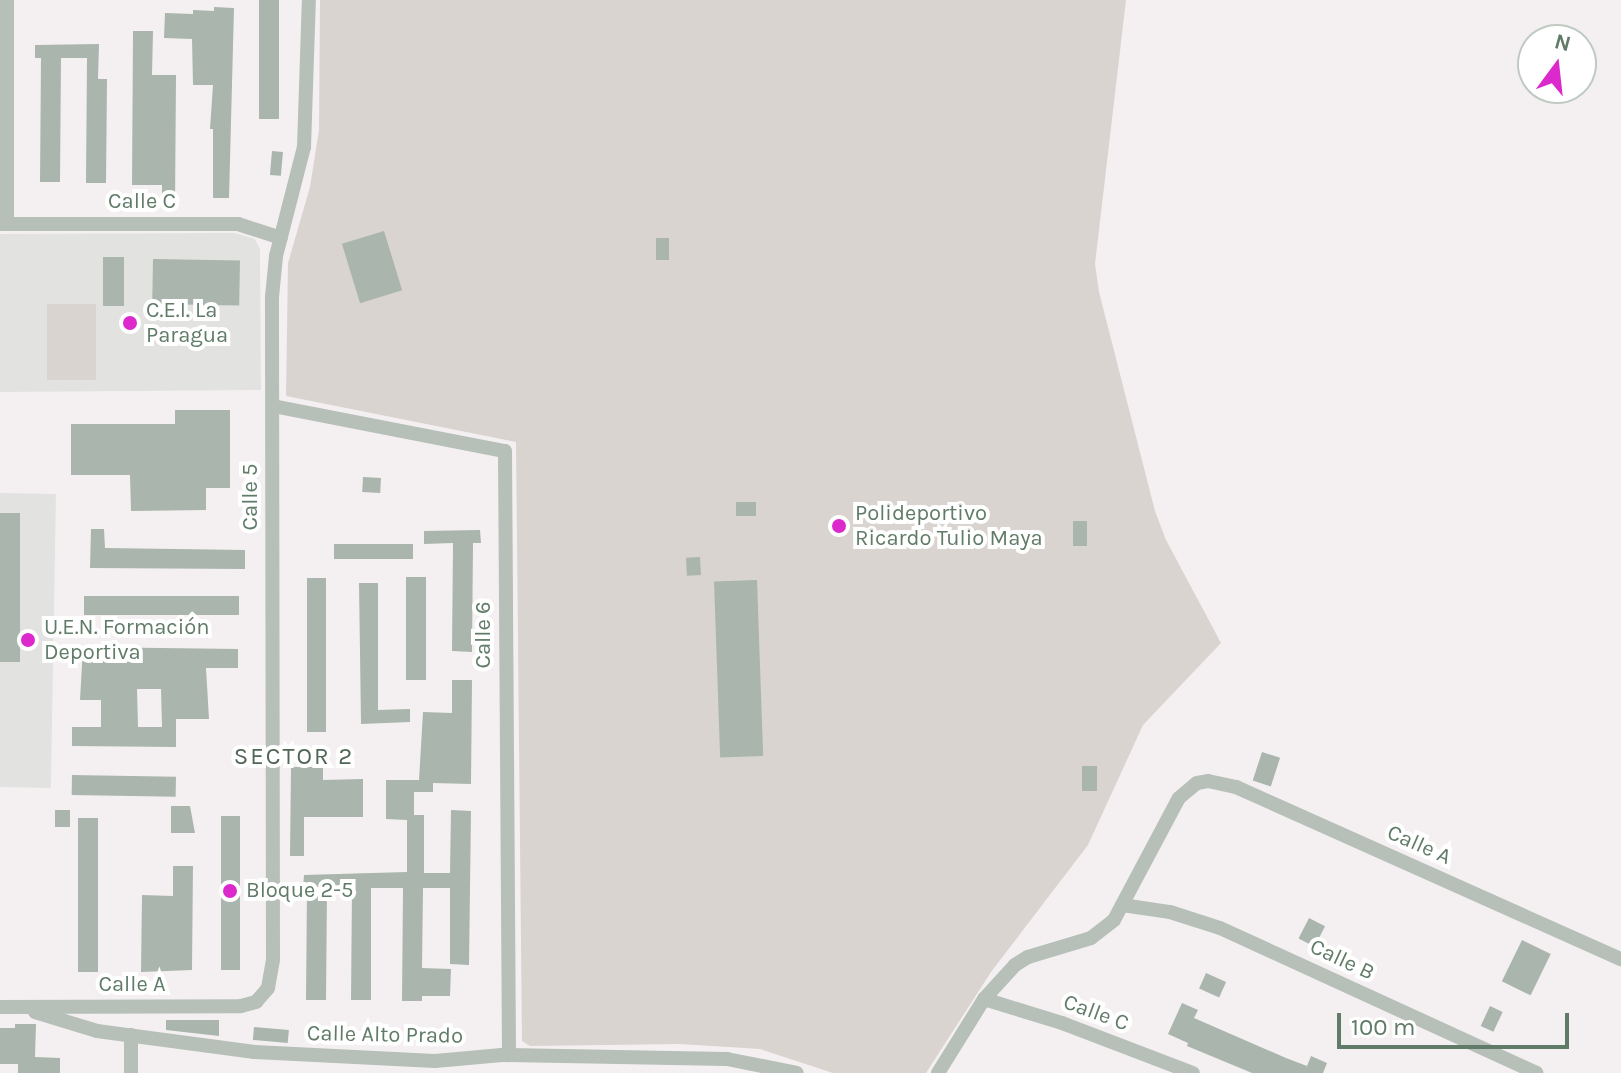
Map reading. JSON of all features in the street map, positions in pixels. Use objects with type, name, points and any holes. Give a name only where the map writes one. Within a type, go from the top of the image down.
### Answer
[{"type":"street","points":[[4,224],[7,0]]},
{"type":"street","name":"Calle 5","points":[[262,997],[268,988],[273,959],[273,285],[281,238],[304,147],[309,0]]},
{"type":"street","name":"Calle C","points":[[4,224],[238,224],[281,238]]},
{"type":"street","name":"Calle 6","points":[[273,406],[505,451],[509,1055]]},
{"type":"street","name":"Calle A","points":[[1122,905],[1179,798],[1197,783],[1223,782],[1621,959]]},
{"type":"street","points":[[938,1073],[984,999],[1015,965],[1028,957],[1091,938],[1114,920],[1122,905]]},
{"type":"street","name":"Calle B","points":[[1122,905],[1170,912],[1220,928],[1536,1073]]},
{"type":"street","name":"Calle A","points":[[0,1007],[241,1006],[262,997]]},
{"type":"street","name":"Calle C","points":[[984,999],[1062,1023],[1193,1073]]},
{"type":"street","name":"Calle Alto Prado","points":[[23,1007],[67,1023],[131,1035],[330,1058],[435,1061],[509,1055],[727,1059],[797,1073]]},
{"type":"street","points":[[131,1035],[131,1073]]},
{"type":"street","points":[[727,1059],[734,1073]]},
{"type":"shaded area","name":"Polideportivo Ricardo Tulio Maya","points":[[320,0],[1126,0],[1095,264],[1099,292],[1155,511],[1166,540],[1221,643],[1143,725],[1088,845],[991,972],[926,1073],[833,1073],[760,1049],[680,1044],[530,1046],[522,1041],[516,442],[286,396],[288,263],[310,187],[319,130]]},
{"type":"shaded area","name":"C.E.I. La Paragua","points":[[235,233],[255,239],[260,249],[261,390],[0,392],[0,234]]},
{"type":"shaded area","points":[[47,304],[96,304],[96,380],[47,380]]},
{"type":"shaded area","name":"U.E.N. Formación Deportiva","points":[[0,493],[56,494],[51,788],[0,787]]},
{"type":"building","points":[[259,0],[279,0],[279,119],[259,119]]},
{"type":"building","points":[[214,7],[234,8],[229,198],[213,198],[213,129],[210,129],[213,85],[193,85],[192,39],[164,38],[165,13],[193,14],[193,10],[214,11]]},
{"type":"building","points":[[133,31],[153,31],[152,75],[176,75],[175,205],[162,205],[162,185],[132,185]]},
{"type":"building","points":[[99,44],[98,79],[107,79],[106,183],[86,183],[87,58],[61,58],[60,182],[40,182],[41,58],[35,58],[35,45]]},
{"type":"building","points":[[272,151],[283,152],[281,176],[270,175]]},
{"type":"building","points":[[384,231],[402,290],[360,303],[342,244]]},
{"type":"building","points":[[656,238],[669,238],[669,260],[656,260]]},
{"type":"building","points":[[103,257],[124,257],[124,306],[103,306]]},
{"type":"building","points":[[153,259],[240,261],[239,306],[152,304]]},
{"type":"building","points":[[175,410],[230,410],[230,488],[206,488],[206,510],[131,511],[130,475],[71,475],[71,424],[175,424]]},
{"type":"building","points":[[363,477],[381,478],[380,493],[362,492]]},
{"type":"building","points":[[736,502],[756,502],[756,516],[736,516]]},
{"type":"building","points":[[0,513],[20,513],[20,662],[0,662]]},
{"type":"building","points":[[1073,521],[1087,521],[1087,546],[1073,546]]},
{"type":"building","points":[[91,529],[104,529],[105,548],[245,550],[245,569],[90,568]]},
{"type":"building","points":[[480,530],[481,543],[473,543],[472,652],[452,651],[453,543],[424,544],[424,531]]},
{"type":"building","points":[[334,544],[413,544],[413,559],[334,559]]},
{"type":"building","points":[[700,557],[701,575],[687,576],[686,558]]},
{"type":"building","points":[[406,577],[426,577],[426,680],[406,680]]},
{"type":"building","points":[[307,578],[326,578],[326,732],[307,732]]},
{"type":"building","points":[[757,580],[763,756],[720,757],[714,582]]},
{"type":"building","points":[[359,583],[378,583],[378,710],[410,709],[410,722],[361,724]]},
{"type":"building","points":[[84,596],[239,596],[239,615],[84,615]]},
{"type":"building","points":[[83,647],[238,649],[238,668],[206,668],[209,719],[176,719],[176,747],[72,746],[72,727],[101,727],[101,700],[80,700]],"holes":[[[137,689],[161,689],[162,727],[138,727]]]},
{"type":"building","points":[[452,680],[472,680],[471,784],[433,783],[433,792],[414,792],[414,815],[424,815],[424,873],[450,873],[451,810],[471,811],[469,965],[450,964],[450,888],[423,888],[422,968],[451,969],[450,996],[422,996],[422,1001],[402,1001],[403,888],[371,888],[371,1000],[351,1000],[352,888],[327,888],[326,1000],[306,1000],[307,888],[303,888],[304,875],[407,872],[407,820],[386,819],[386,780],[419,780],[423,712],[452,713]]},
{"type":"building","points":[[1262,752],[1280,758],[1271,786],[1253,781]]},
{"type":"building","points":[[1082,766],[1097,766],[1097,791],[1082,791]]},
{"type":"building","points":[[291,767],[323,767],[323,780],[363,779],[363,817],[304,817],[304,856],[290,856]]},
{"type":"building","points":[[72,775],[176,777],[176,797],[72,795]]},
{"type":"building","points":[[171,806],[190,806],[195,833],[171,833]]},
{"type":"building","points":[[55,810],[70,810],[70,827],[55,827]]},
{"type":"building","name":"Bloque 2-5","points":[[221,816],[240,816],[240,970],[221,970]]},
{"type":"building","points":[[78,818],[98,818],[98,972],[78,972]]},
{"type":"building","points":[[173,866],[193,866],[192,970],[141,972],[142,895],[173,896]]},
{"type":"building","points":[[1309,918],[1325,926],[1315,947],[1299,938]]},
{"type":"building","points":[[1522,940],[1551,954],[1531,995],[1502,981]]},
{"type":"building","points":[[1206,973],[1226,982],[1219,997],[1199,989]]},
{"type":"building","points":[[1182,1003],[1198,1010],[1194,1018],[1286,1058],[1307,1066],[1311,1056],[1327,1063],[1323,1073],[1252,1073],[1187,1046],[1188,1043],[1168,1034]]},
{"type":"building","points":[[1490,1006],[1503,1012],[1493,1032],[1481,1026]]},
{"type":"building","points":[[166,1020],[219,1020],[219,1036],[166,1030]]},
{"type":"building","points":[[15,1024],[36,1024],[35,1057],[60,1058],[60,1073],[18,1073],[18,1064],[0,1064],[0,1028],[15,1028]]},
{"type":"building","points":[[254,1027],[289,1030],[288,1043],[253,1040]]},
{"type":"building","points":[[369,1028],[397,1030],[396,1044],[368,1042]]},
{"type":"place","name":"C.E.I. La Paragua","points":[[130,323]]},
{"type":"place","name":"Polideportivo Ricardo Tulio Maya","points":[[839,526]]},
{"type":"place","name":"U.E.N. Formación Deportiva","points":[[28,640]]},
{"type":"place","name":"Bloque 2-5","points":[[230,891]]},
{"type":"district","name":"SECTOR 2","points":[[294,757]]}]
